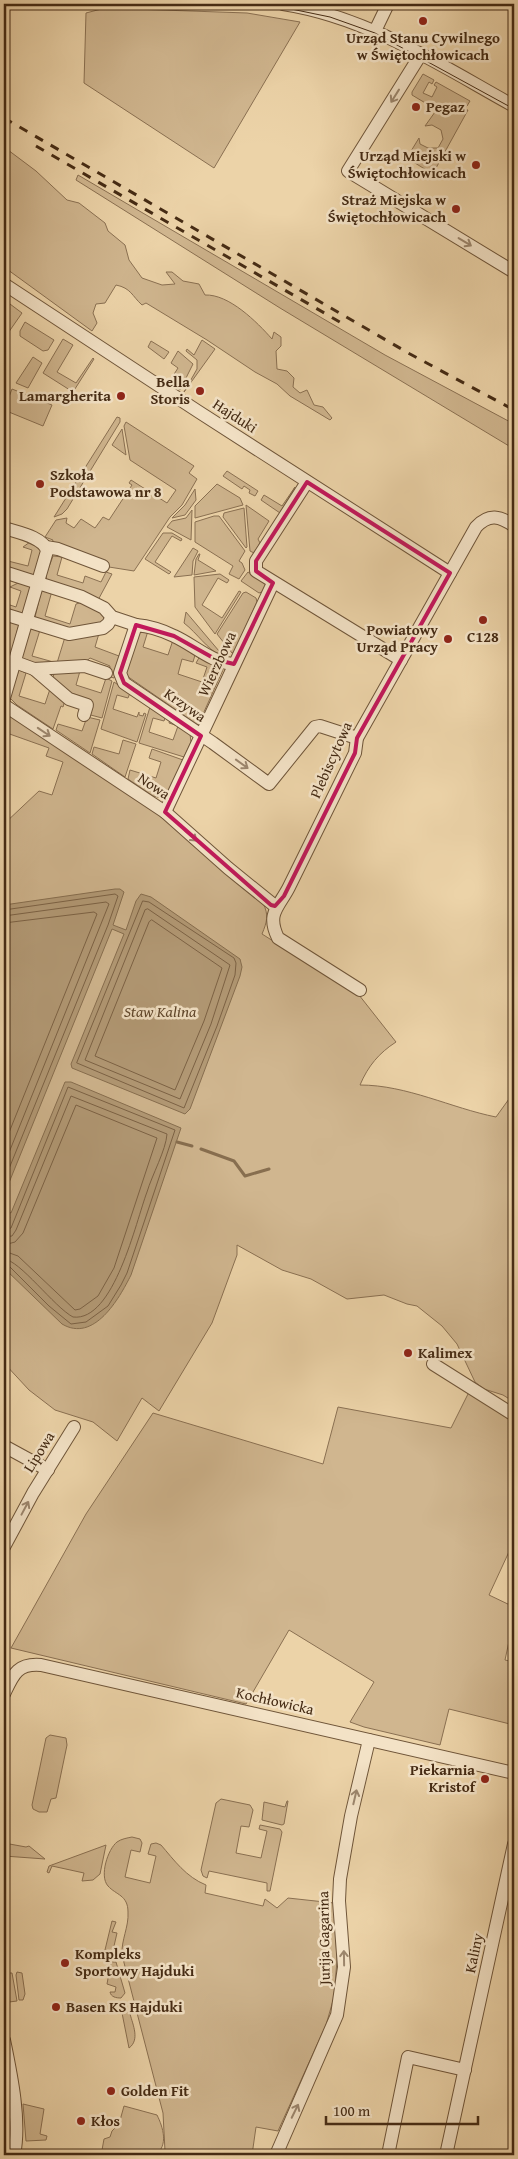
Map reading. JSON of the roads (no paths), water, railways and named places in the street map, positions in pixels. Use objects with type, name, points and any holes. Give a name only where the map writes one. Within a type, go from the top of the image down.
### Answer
[{"type":"street","points":[[283,4],[331,14],[376,31],[514,106]]},
{"type":"street","points":[[376,31],[388,4]]},
{"type":"street","points":[[421,54],[348,171],[514,272]]},
{"type":"street","name":"Hajduki","points":[[4,284],[450,573]]},
{"type":"street","points":[[307,482],[254,564],[256,571],[401,660]]},
{"type":"street","name":"Plebiscytowa","points":[[275,906],[289,887],[355,753],[357,738],[476,527],[487,517],[498,517],[514,526]]},
{"type":"street","points":[[4,531],[41,542],[46,547],[58,549],[103,566]]},
{"type":"street","points":[[4,698],[47,555],[46,547]]},
{"type":"street","points":[[4,572],[38,582],[89,601],[108,611],[112,617],[174,636],[216,660],[225,664],[234,664]]},
{"type":"street","name":"Wierzbowa","points":[[165,812],[273,583]]},
{"type":"street","points":[[4,614],[69,634],[103,628],[112,617]]},
{"type":"street","name":"Krzywa","points":[[136,625],[121,668],[121,678],[124,684],[270,784],[315,727],[320,726],[357,738]]},
{"type":"street","points":[[15,662],[34,669],[69,699],[87,705],[84,715]]},
{"type":"street","points":[[34,669],[85,666],[106,673]]},
{"type":"street","name":"Nowa","points":[[4,705],[165,812],[228,868],[275,906]]},
{"type":"street","points":[[275,906],[274,929],[278,938],[360,990]]},
{"type":"street","points":[[433,1364],[514,1415]]},
{"type":"street","name":"Lipowa","points":[[4,1547],[33,1493],[74,1427]]},
{"type":"street","points":[[4,1446],[48,1470]]},
{"type":"street","name":"Kochłowicka","points":[[4,1694],[16,1672],[28,1664],[41,1664],[514,1774]]},
{"type":"street","name":"Jurija Gagarina","points":[[276,2155],[338,2015],[344,1967],[339,1901],[340,1879],[351,1816],[369,1740]]},
{"type":"street","name":"Kaliny","points":[[446,2155],[514,1844]]},
{"type":"street","points":[[4,2040],[17,2139],[14,2155]]},
{"type":"street","points":[[388,2155],[408,2057],[465,2070]]},
{"type":"water","name":"Staw Kalina","points":[[120,889],[124,892],[113,925],[126,930],[136,901],[141,894],[151,897],[240,959],[242,967],[240,976],[190,1109],[185,1114],[72,1068],[71,1064],[124,934],[112,929],[4,1195],[4,905]]},
{"type":"water","points":[[65,1082],[71,1082],[181,1128],[131,1275],[120,1295],[104,1316],[85,1328],[74,1328],[62,1324],[4,1268],[4,1231],[10,1217],[4,1214],[4,1210],[11,1213]]},
{"type":"waterway","points":[[177,1142],[192,1146]]},
{"type":"waterway","points":[[201,1149],[234,1161],[245,1176],[269,1169]]},
{"type":"tram line","points":[[267,4],[330,17],[375,33],[514,109]]},
{"type":"railway","points":[[4,118],[410,354],[514,410]]},
{"type":"railway","points":[[36,146],[345,325]]},
{"type":"place","name":"Urząd Stanu Cywilnego w Świętochłowicach","points":[[423,21]]},
{"type":"place","name":"Pegaz","points":[[416,107]]},
{"type":"place","name":"Urząd Miejski w Świętochłowicach","points":[[476,165]]},
{"type":"place","name":"Straż Miejska w Świętochłowicach","points":[[456,209]]},
{"type":"place","name":"Bella Storis","points":[[200,391]]},
{"type":"place","name":"Lamargherita","points":[[121,396]]},
{"type":"place","name":"Szkoła Podstawowa nr 8","points":[[40,484]]},
{"type":"place","name":"C128","points":[[483,620]]},
{"type":"place","name":"Powiatowy Urząd Pracy","points":[[448,639]]},
{"type":"place","name":"Kalimex","points":[[408,1353]]},
{"type":"place","name":"Piekarnia Kristof","points":[[485,1779]]},
{"type":"place","name":"Kompleks Sportowy Hajduki","points":[[65,1963]]},
{"type":"place","name":"Basen KS Hajduki","points":[[56,2007]]},
{"type":"place","name":"Golden Fit","points":[[111,2091]]},
{"type":"place","name":"Kłos","points":[[81,2121]]}]
